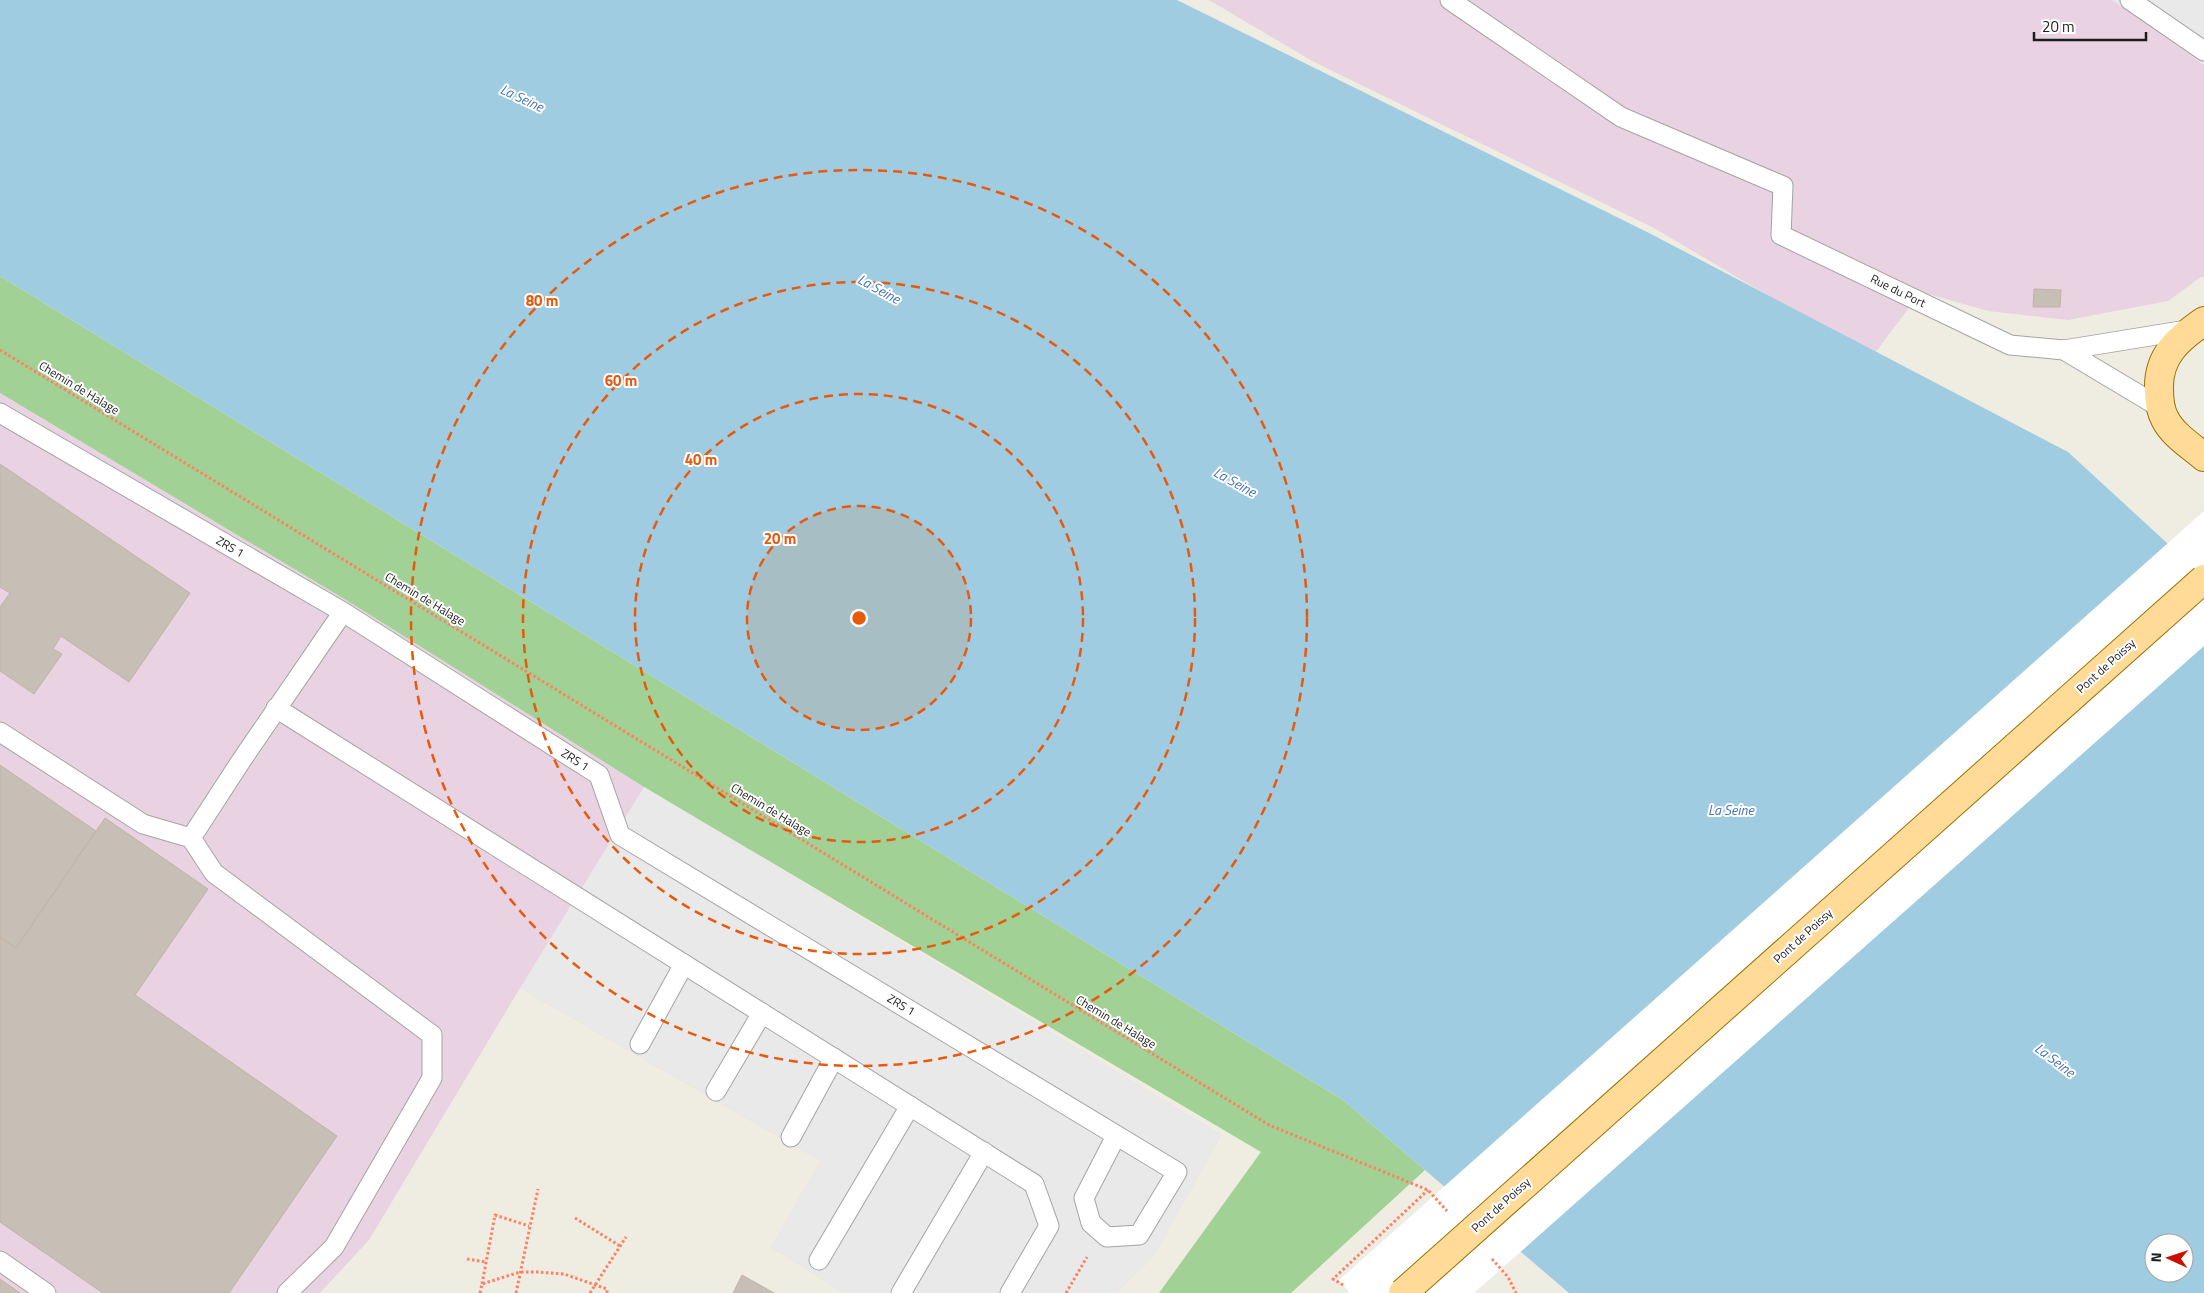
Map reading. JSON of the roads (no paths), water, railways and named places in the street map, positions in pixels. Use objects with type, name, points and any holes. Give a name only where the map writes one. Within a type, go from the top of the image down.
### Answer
[{"type":"main road","points":[[2199,325],[2173,345],[2164,360],[2159,377],[2161,408],[2165,420],[2172,429],[2204,457]]},
{"type":"main road","name":"Pont de Poissy","points":[[1403,1293],[2204,579]]},
{"type":"lane","name":"Rue du Port","points":[[1450,0],[1621,117],[1783,186],[1781,235],[2010,345],[2064,350],[2199,325]]},
{"type":"lane","points":[[2130,0],[2204,52]]},
{"type":"lane","name":"Rue du Port","points":[[2064,350],[2161,408]]},
{"type":"lane","name":"ZRS 1","points":[[0,413],[343,612],[599,776],[620,835],[1177,1172],[1139,1235],[1107,1237],[1091,1223],[1084,1198],[1116,1136]]},
{"type":"lane","points":[[191,838],[276,708],[343,612]]},
{"type":"lane","points":[[276,708],[1034,1184],[1049,1226],[1010,1293]]},
{"type":"lane","points":[[0,732],[143,824],[191,838],[214,873],[432,1035],[432,1078],[334,1248],[287,1293]]},
{"type":"lane","points":[[640,1044],[684,964]]},
{"type":"lane","points":[[716,1091],[762,1012]]},
{"type":"lane","points":[[791,1137],[834,1058]]},
{"type":"lane","points":[[819,1260],[910,1106]]},
{"type":"lane","points":[[901,1293],[984,1152]]},
{"type":"lane","points":[[0,1261],[46,1293]]},
{"type":"water","name":"La Seine","points":[[0,0],[1177,0],[1649,233],[2068,452],[2204,577],[2204,1293],[1569,1293],[1343,1100],[0,276]]}]
